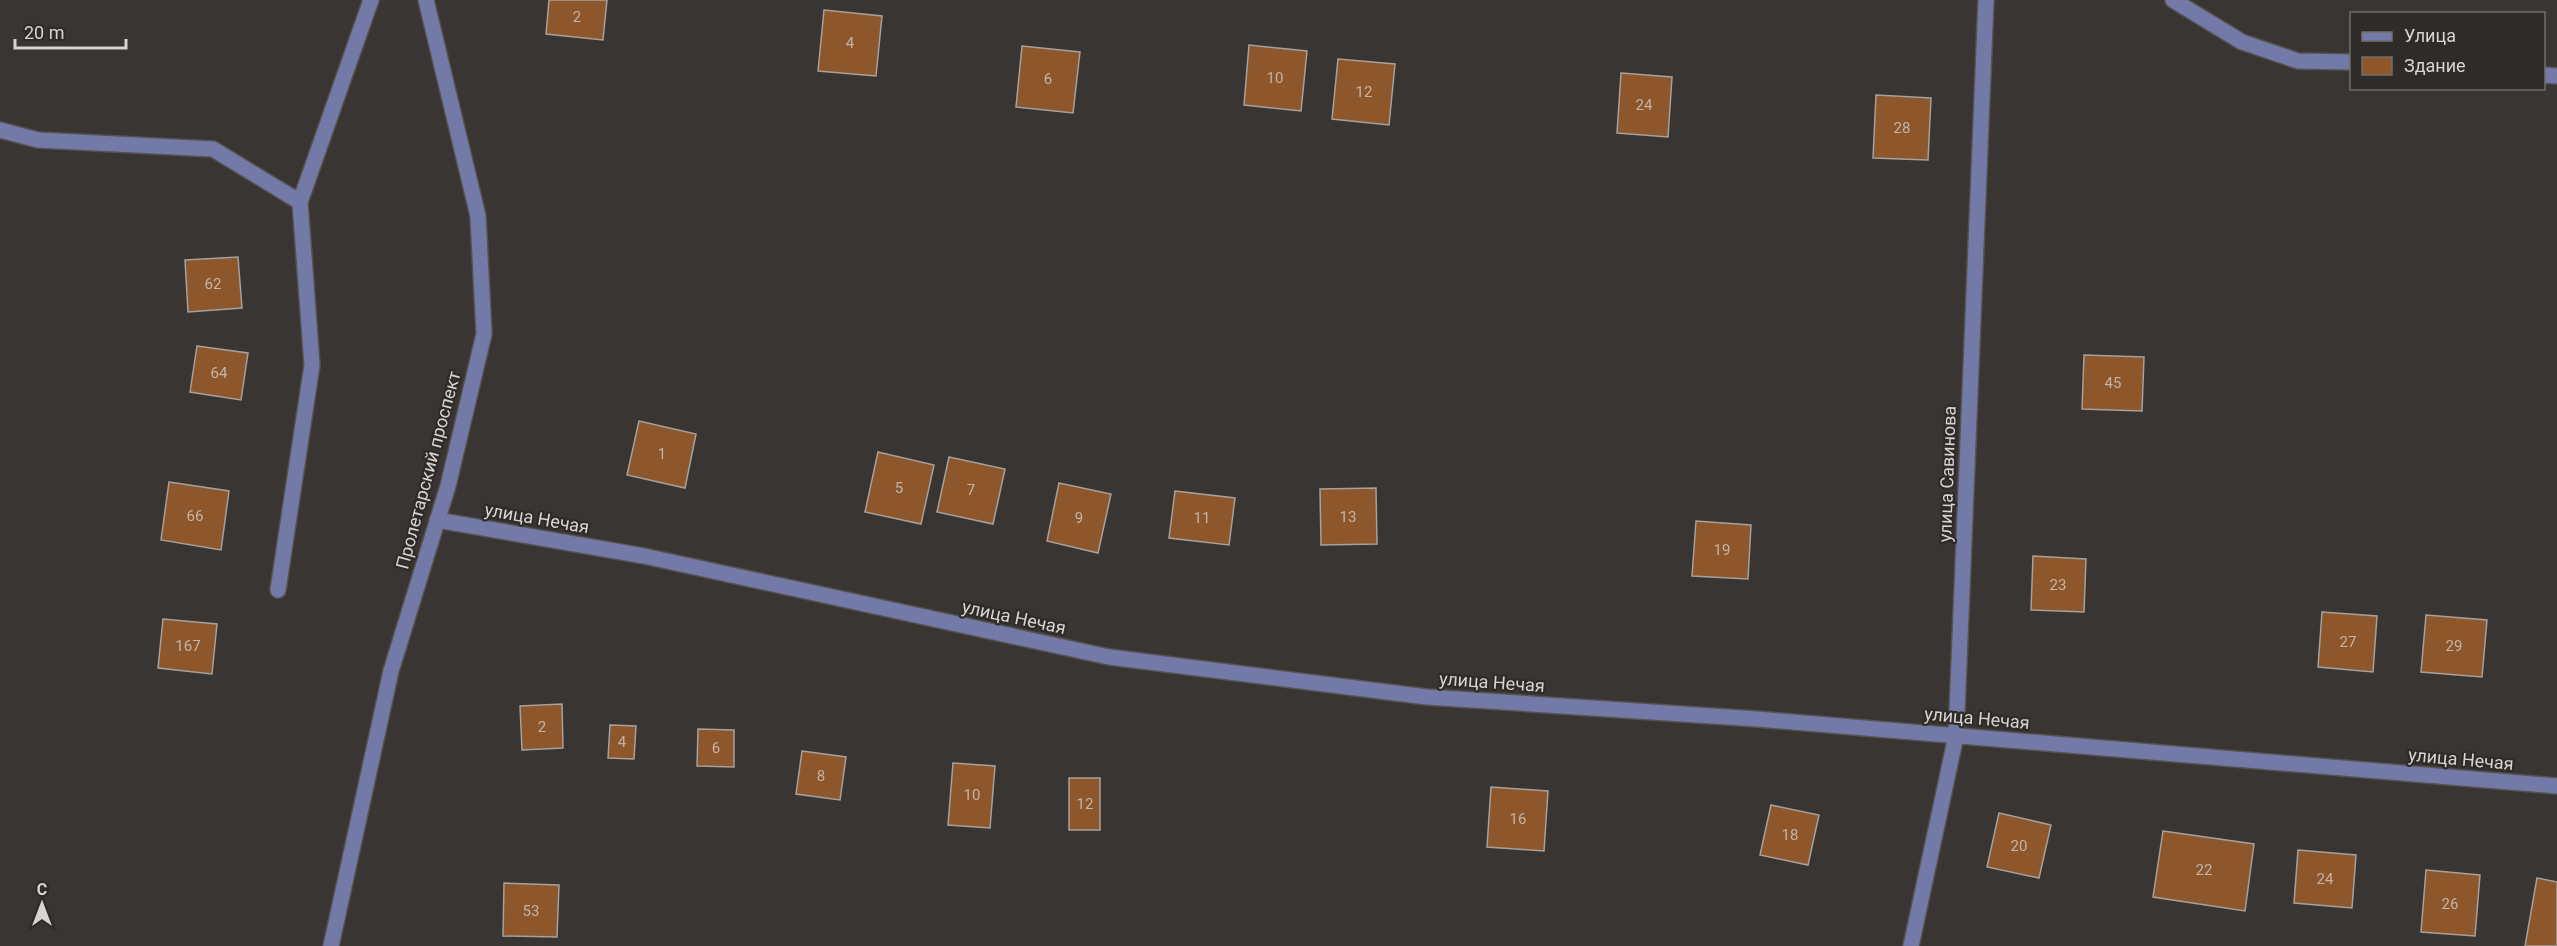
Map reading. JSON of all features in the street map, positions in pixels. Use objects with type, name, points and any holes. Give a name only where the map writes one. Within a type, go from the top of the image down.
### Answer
[{"type":"street","points":[[278,590],[312,365],[300,202],[371,0]]},
{"type":"street","name":"Пролетарский проспект","points":[[331,946],[391,671],[437,520],[484,334],[478,216],[426,0]]},
{"type":"street","name":"улица Савинова","points":[[1911,946],[1956,736],[1986,0]]},
{"type":"street","points":[[2173,0],[2242,42],[2298,61],[2350,62]]},
{"type":"street","points":[[0,130],[38,140],[213,149],[300,202]]},
{"type":"street","name":"улица Нечая","points":[[437,520],[644,556],[1109,657],[1427,697],[1757,719],[2557,786]]},
{"type":"building","points":[[549,0],[607,0],[603,40],[546,34]]},
{"type":"building","points":[[824,10],[882,16],[876,76],[818,71]]},
{"type":"building","points":[[1249,45],[1307,51],[1301,111],[1244,105]]},
{"type":"building","points":[[1022,46],[1080,52],[1073,113],[1016,107]]},
{"type":"building","points":[[1338,59],[1395,64],[1389,125],[1332,119]]},
{"type":"building","points":[[1621,73],[1672,77],[1668,137],[1617,133]]},
{"type":"building","points":[[1876,95],[1931,98],[1928,160],[1873,158]]},
{"type":"building","points":[[238,257],[242,308],[188,312],[185,260]]},
{"type":"building","points":[[197,346],[248,353],[241,400],[190,392]]},
{"type":"building","points":[[2084,355],[2144,357],[2142,411],[2082,409]]},
{"type":"building","points":[[639,421],[696,434],[685,488],[627,475]]},
{"type":"building","points":[[878,452],[934,465],[921,524],[865,512]]},
{"type":"building","points":[[949,457],[1005,469],[993,524],[937,512]]},
{"type":"building","points":[[169,482],[229,491],[221,550],[161,540]]},
{"type":"building","points":[[1059,483],[1111,494],[1098,553],[1047,541]]},
{"type":"building","points":[[1376,488],[1377,544],[1321,545],[1320,489]]},
{"type":"building","points":[[1175,491],[1235,498],[1229,545],[1169,538]]},
{"type":"building","points":[[1696,521],[1751,525],[1748,579],[1692,576]]},
{"type":"building","points":[[2033,556],[2086,559],[2084,612],[2031,610]]},
{"type":"building","points":[[2322,612],[2377,616],[2373,672],[2318,667]]},
{"type":"building","points":[[2426,615],[2487,620],[2482,677],[2421,672]]},
{"type":"building","points":[[163,619],[217,624],[212,674],[158,668]]},
{"type":"building","points":[[562,704],[563,748],[522,750],[520,706]]},
{"type":"building","points":[[610,725],[636,726],[634,759],[608,758]]},
{"type":"building","points":[[698,729],[734,730],[734,767],[697,766]]},
{"type":"building","points":[[802,751],[846,757],[840,800],[796,794]]},
{"type":"building","points":[[953,763],[995,766],[990,828],[948,825]]},
{"type":"building","points":[[1069,778],[1100,778],[1100,830],[1069,830]]},
{"type":"building","points":[[1491,787],[1548,791],[1544,851],[1487,847]]},
{"type":"building","points":[[1771,805],[1819,815],[1808,865],[1760,855]]},
{"type":"building","points":[[1999,813],[2051,825],[2039,878],[1987,867]]},
{"type":"building","points":[[2163,831],[2254,844],[2245,911],[2153,897]]},
{"type":"building","points":[[2298,850],[2356,855],[2352,908],[2294,903]]},
{"type":"building","points":[[2426,870],[2480,875],[2475,936],[2421,932]]},
{"type":"building","points":[[2537,878],[2557,882],[2557,946],[2525,946]]},
{"type":"building","points":[[504,883],[559,885],[557,937],[503,936]]}]
